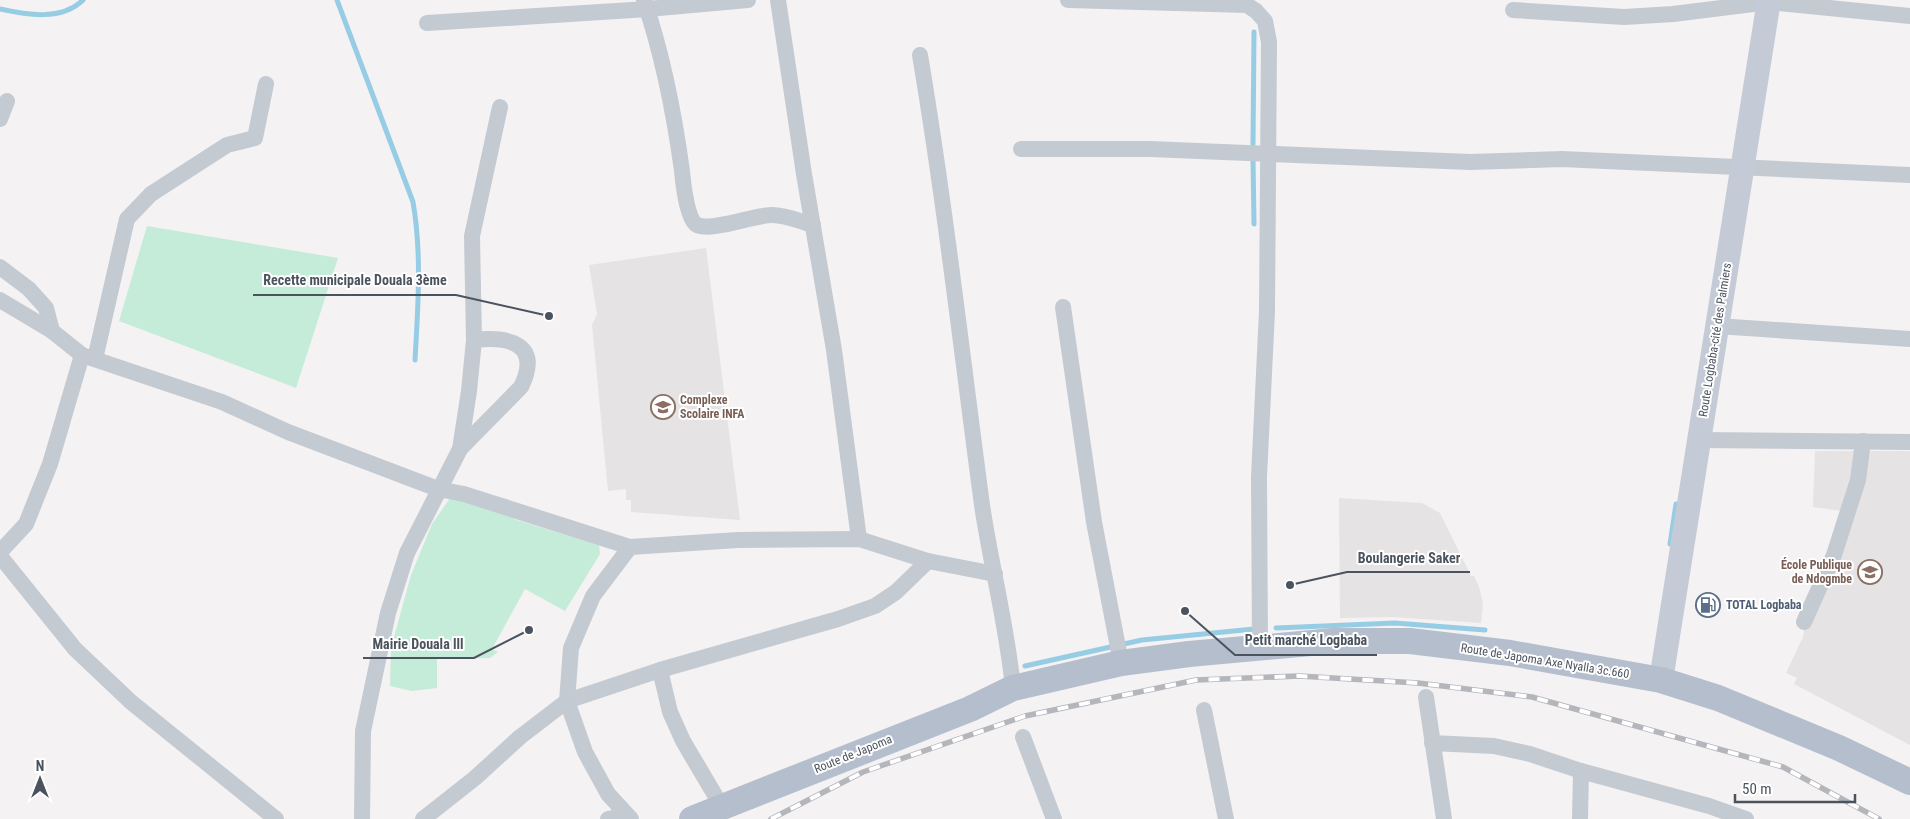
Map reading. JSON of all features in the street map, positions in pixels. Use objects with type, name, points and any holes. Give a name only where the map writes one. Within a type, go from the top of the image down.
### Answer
[{"type":"main road","name":"Route Logbaba-cité des Palmiers","points":[[1661,680],[1769,1]]},
{"type":"main road","name":"Route de Japoma Axe Nyalla 3c.660","points":[[1013,688],[1121,663],[1333,641],[1410,641],[1510,653],[1661,680],[1718,698],[1839,748],[1910,782]]},
{"type":"main road","name":"Route de Japoma","points":[[692,819],[970,709],[1013,688]]},
{"type":"street","points":[[427,23],[646,5],[748,0]]},
{"type":"street","points":[[778,0],[812,225],[834,350],[859,539]]},
{"type":"street","points":[[1068,0],[1247,5],[1265,21],[1270,42],[1266,310],[1259,477],[1260,648]]},
{"type":"street","points":[[1514,10],[1624,17],[1673,14],[1769,1],[1910,16]]},
{"type":"street","points":[[646,5],[664,61],[675,122],[684,192],[692,221],[696,225],[707,226],[771,215],[786,216],[812,225]]},
{"type":"street","points":[[920,54],[937,156],[984,516],[1009,644],[1013,688]]},
{"type":"street","points":[[266,84],[255,138],[227,145],[151,194],[127,219],[89,357],[50,464],[26,524],[0,554],[75,649],[131,702],[276,819]]},
{"type":"street","points":[[0,119],[7,102]]},
{"type":"street","points":[[460,449],[469,391],[474,340],[472,236],[500,107]]},
{"type":"street","points":[[1022,149],[1150,149],[1470,162],[1562,159],[1910,175]]},
{"type":"street","points":[[0,268],[28,289],[46,308],[52,331]]},
{"type":"street","points":[[0,300],[52,331],[89,357],[222,402],[288,432],[438,489],[464,494],[630,547],[738,540],[859,539],[928,561],[995,574]]},
{"type":"street","points":[[1063,306],[1094,522],[1121,663]]},
{"type":"street","points":[[1717,326],[1910,339]]},
{"type":"street","points":[[362,819],[363,731],[388,613],[407,553],[460,449],[521,387],[527,374],[522,348],[512,340],[496,338],[474,340]]},
{"type":"street","points":[[1700,440],[1910,442]]},
{"type":"street","points":[[1804,622],[1834,555],[1858,480],[1863,441]]},
{"type":"street","points":[[629,817],[608,794],[585,752],[567,701],[571,648],[593,596],[630,547]]},
{"type":"street","points":[[422,819],[475,778],[520,737],[567,701],[660,670],[838,619],[875,606],[896,592],[928,561]]},
{"type":"street","points":[[660,670],[670,712],[683,741],[722,807]]},
{"type":"street","points":[[1426,696],[1444,819]]},
{"type":"street","points":[[1204,710],[1226,819]]},
{"type":"street","points":[[1022,737],[1054,819]]},
{"type":"street","points":[[1432,743],[1494,746],[1530,754],[1581,771],[1692,801],[1746,819]]},
{"type":"street","points":[[1580,819],[1581,771]]},
{"type":"street","points":[[608,819],[629,817]]},
{"type":"shaded area","name":"Complexe Scolaire INFA","points":[[706,248],[740,520],[631,512],[631,500],[626,500],[626,489],[608,491],[592,325],[597,314],[589,265]]},
{"type":"shaded area","name":"École Publique de Ndogmbe","points":[[1815,451],[1910,451],[1910,745],[1794,684],[1797,678],[1786,673],[1856,513],[1813,507]]},
{"type":"shaded area","points":[[1339,498],[1422,503],[1440,513],[1471,576],[1474,576],[1479,587],[1483,604],[1481,623],[1392,617],[1340,618]]},
{"type":"green space","points":[[147,226],[338,258],[296,388],[119,321]]},
{"type":"green space","points":[[452,495],[473,498],[517,520],[599,545],[600,554],[565,611],[525,589],[492,649],[498,652],[490,658],[437,659],[437,688],[412,691],[390,686],[391,648],[411,575],[432,524]]},
{"type":"waterway","points":[[0,9],[21,13],[55,14],[75,7],[83,0]]},
{"type":"waterway","points":[[337,0],[413,202],[418,241],[415,360]]},
{"type":"waterway","points":[[1253,144],[1254,32]]},
{"type":"waterway","points":[[1253,158],[1254,224]]},
{"type":"waterway","points":[[1670,544],[1676,504]]},
{"type":"waterway","points":[[1276,628],[1395,623],[1485,630]]},
{"type":"waterway","points":[[1025,666],[1142,640],[1254,629]]},
{"type":"railway","points":[[771,819],[863,772],[1025,716],[1196,680],[1299,676],[1418,683],[1532,697],[1783,767],[1879,819]]},
{"type":"place","name":"Recette municipale Douala 3ème","points":[[549,316]]},
{"type":"place","name":"Complexe Scolaire INFA","points":[[663,407]]},
{"type":"place","name":"École Publique de Ndogmbe","points":[[1870,572]]},
{"type":"place","name":"Boulangerie Saker","points":[[1290,585]]},
{"type":"place","name":"TOTAL Logbaba","points":[[1708,605]]},
{"type":"place","name":"Petit marché Logbaba","points":[[1185,611]]},
{"type":"place","name":"Mairie Douala lll","points":[[529,630]]}]
